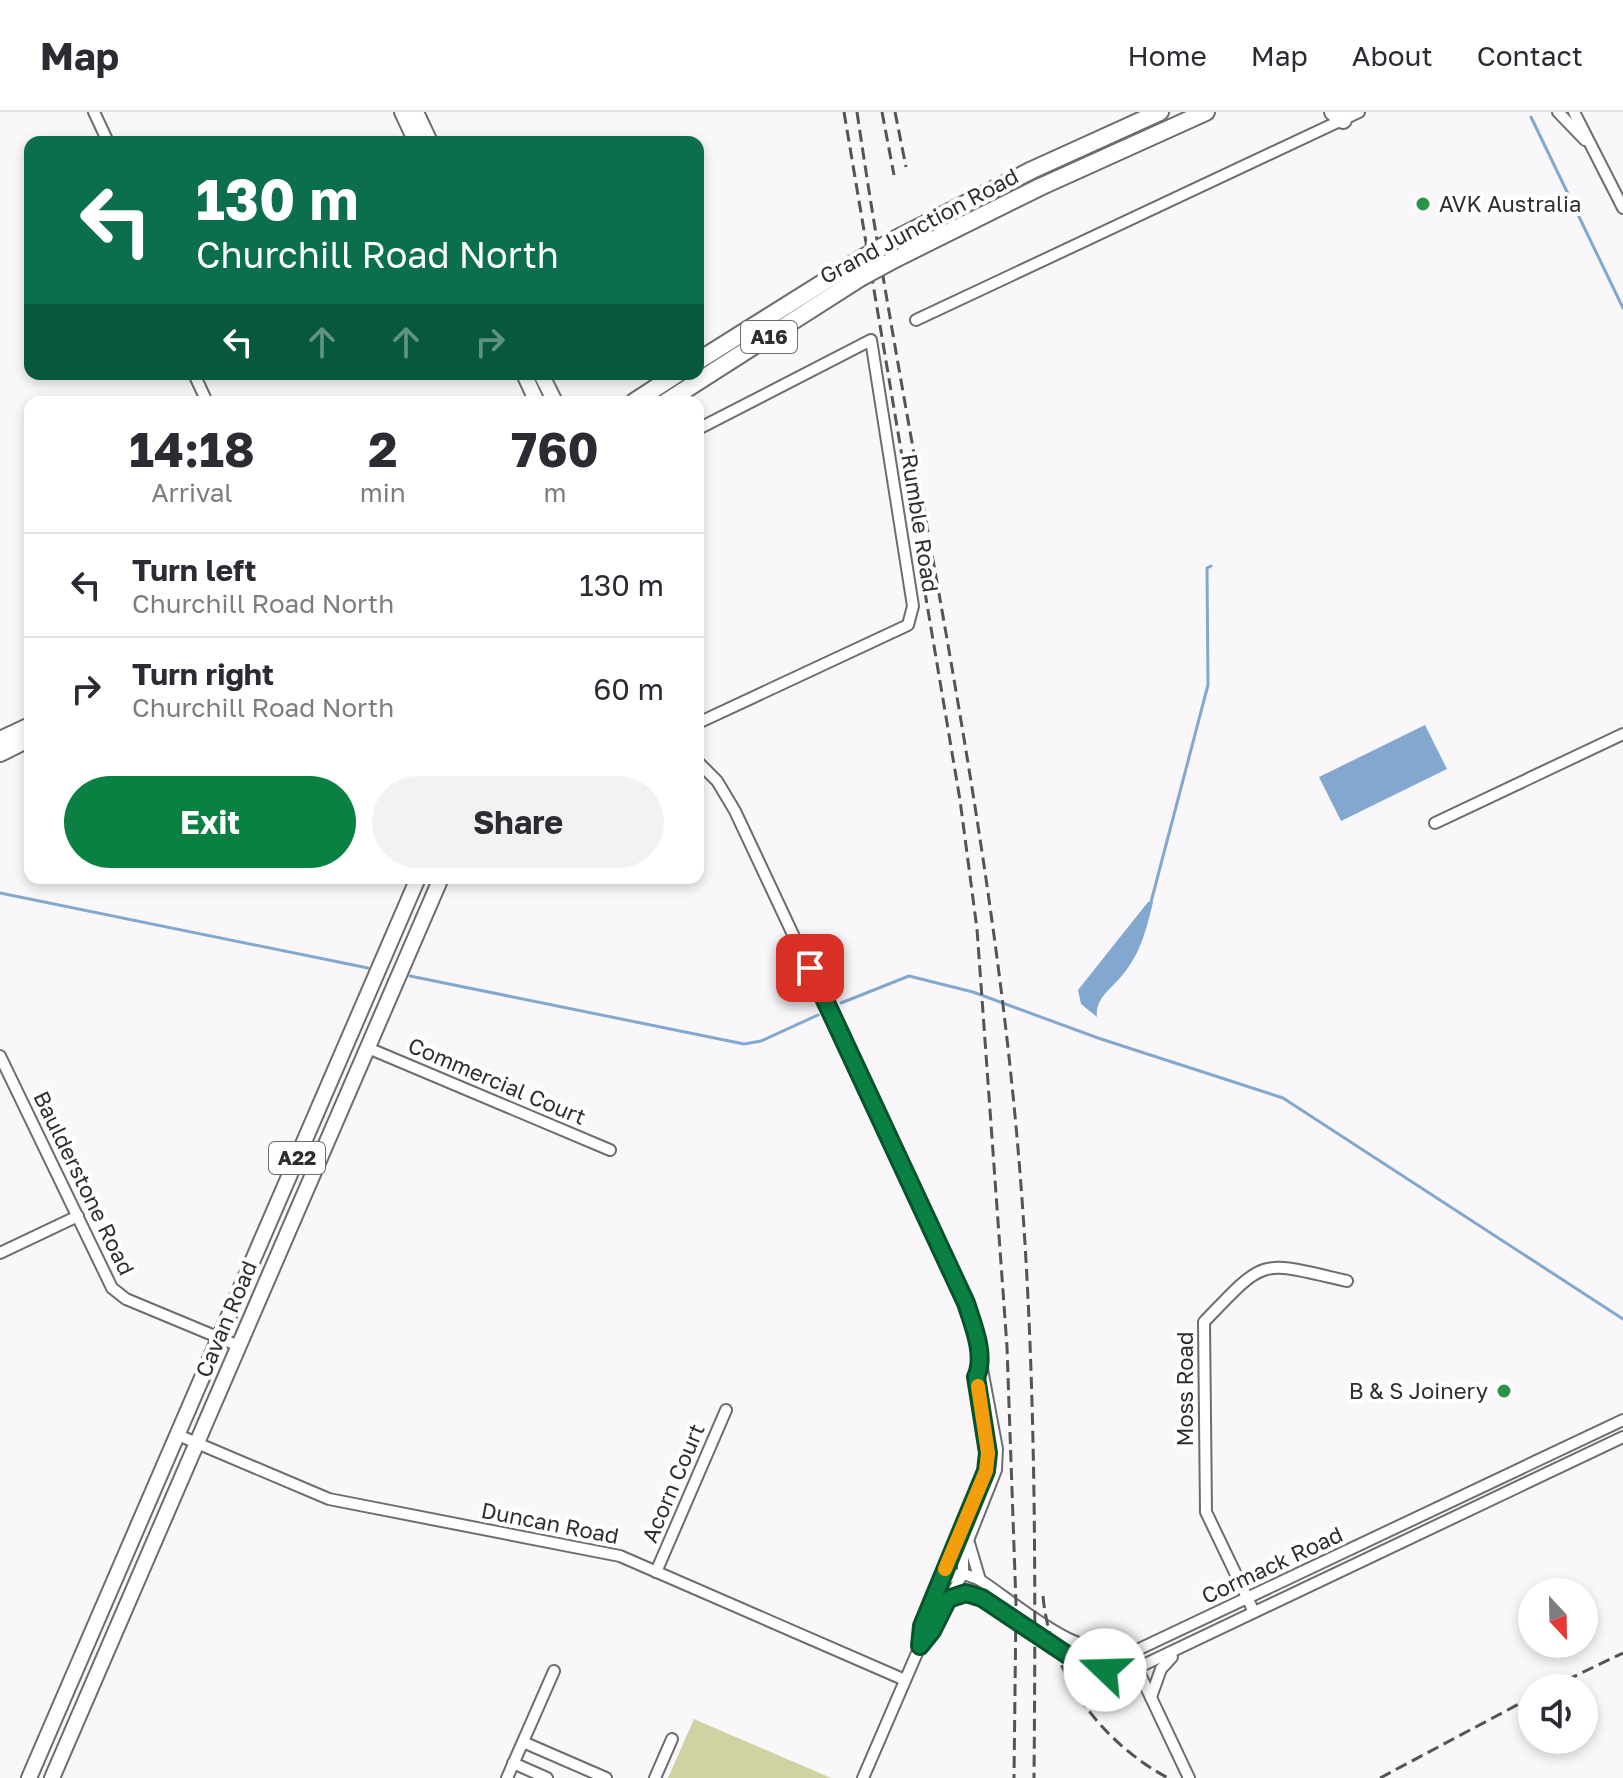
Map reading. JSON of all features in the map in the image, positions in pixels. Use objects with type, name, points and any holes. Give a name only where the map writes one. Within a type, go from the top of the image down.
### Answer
[{"type":"highway","name":"Grand Junction Road","points":[[704,377],[858,270],[894,240],[1032,170],[1160,112]]},
{"type":"highway","name":"Grand Junction Road","points":[[704,358],[858,270],[897,258],[1058,178],[1206,112]]},
{"type":"highway","points":[[643,396],[668,380]]},
{"type":"highway","name":"Grand Junction Road","points":[[677,396],[700,380]]},
{"type":"highway","points":[[0,740],[24,729]]},
{"type":"highway","points":[[0,753],[24,741]]},
{"type":"main road","points":[[402,112],[413,136]]},
{"type":"main road","points":[[416,112],[427,136]]},
{"type":"main road","name":"Cavan Road","points":[[29,1778],[415,884]]},
{"type":"main road","name":"Cavan Road","points":[[52,1778],[438,884]]},
{"type":"street","points":[[94,112],[105,136]]},
{"type":"street","points":[[916,320],[1339,115],[1359,112]]},
{"type":"street","points":[[1558,112],[1590,146],[1604,168]]},
{"type":"street","points":[[1574,112],[1623,208]]},
{"type":"street","name":"Rumble Road","points":[[704,426],[871,340],[913,606],[908,625],[704,720]]},
{"type":"street","points":[[1435,823],[1623,734]]},
{"type":"street","points":[[704,768],[717,781],[735,811],[966,1303],[976,1337],[998,1457],[991,1486],[963,1553],[963,1573],[932,1631],[920,1646],[863,1778]]},
{"type":"street","name":"Commercial Court","points":[[368,1048],[610,1150]]},
{"type":"street","name":"Baulderstone Road","points":[[0,1056],[117,1293],[239,1346]]},
{"type":"street","points":[[0,1253],[78,1216]]},
{"type":"street","name":"Moss Road","points":[[1254,1612],[1206,1512],[1204,1322],[1251,1273],[1277,1265],[1347,1281]]},
{"type":"street","points":[[920,1646],[922,1626],[986,1471],[988,1453],[976,1377],[980,1369]]},
{"type":"street","name":"Acorn Court","points":[[656,1572],[726,1410]]},
{"type":"street","name":"Cormack Road","points":[[963,1573],[980,1580],[1085,1647],[1119,1654],[1158,1641],[1623,1420]]},
{"type":"street","name":"Duncan Road","points":[[178,1435],[329,1499],[612,1554],[905,1680]]},
{"type":"street","name":"Cormack Road","points":[[948,1599],[974,1594],[1055,1648],[1093,1668],[1116,1671],[1137,1668],[1623,1437]]},
{"type":"street","points":[[968,1541],[980,1580]]},
{"type":"street","points":[[942,1582],[951,1575],[963,1573]]},
{"type":"street","points":[[1137,1668],[1158,1641]]},
{"type":"street","points":[[1085,1647],[1110,1661],[1137,1668],[1189,1778]]},
{"type":"street","points":[[1151,1697],[1161,1669],[1176,1652]]},
{"type":"street","points":[[507,1778],[554,1671]]},
{"type":"street","points":[[655,1778],[672,1739]]},
{"type":"street","points":[[523,1742],[606,1778]]},
{"type":"street","points":[[513,1763],[547,1778]]},
{"type":"green space","points":[[694,1719],[831,1778],[668,1778]]},
{"type":"water","points":[[1425,725],[1447,769],[1341,821],[1319,777]]},
{"type":"water","points":[[1148,902],[1153,902],[1137,952],[1100,1000],[1097,1017],[1081,1004],[1078,990]]},
{"type":"waterway","points":[[1531,117],[1623,308]]},
{"type":"waterway","points":[[1151,902],[1208,685],[1207,568],[1211,566]]},
{"type":"waterway","points":[[0,893],[368,968]]},
{"type":"waterway","points":[[410,976],[744,1044],[761,1041],[818,1015]]},
{"type":"waterway","points":[[841,1003],[909,976],[973,992],[1098,1038],[1283,1098],[1623,1319]]},
{"type":"railway","points":[[844,112],[960,800],[977,929],[1007,1347],[1016,1604],[1014,1778]]},
{"type":"railway","points":[[857,112],[962,725],[999,971],[1013,1095],[1030,1351],[1034,1778]]},
{"type":"railway","points":[[882,112],[894,175]]},
{"type":"railway","points":[[895,112],[906,167]]},
{"type":"railway","points":[[1043,1596],[1056,1652],[1083,1703],[1121,1745],[1168,1778]]},
{"type":"railway","points":[[1579,1674],[1623,1653]]},
{"type":"railway","points":[[1380,1778],[1518,1704]]},
{"type":"slow traffic","points":[[945,1569],[986,1471],[988,1453],[978,1386]]},
{"type":"place","name":"AVK Australia","points":[[1423,204]]},
{"type":"place","name":"B & S Joinery","points":[[1504,1391]]},
{"type":"route","points":[[810,968],[966,1303],[976,1337],[980,1369],[976,1377],[988,1453],[986,1471],[922,1626],[920,1646],[932,1631],[948,1599],[966,1593],[974,1594],[1075,1660],[1105,1670]]}]
